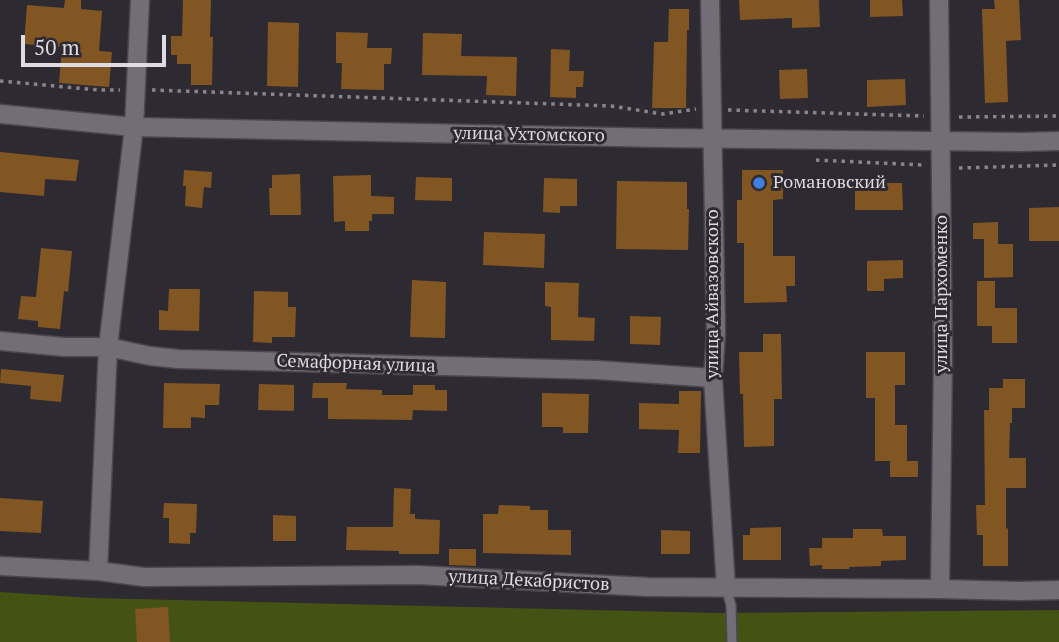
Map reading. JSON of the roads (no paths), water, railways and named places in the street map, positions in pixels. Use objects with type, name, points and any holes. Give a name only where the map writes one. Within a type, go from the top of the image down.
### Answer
[{"type":"street","points":[[98,571],[108,347],[134,127],[140,0]]},
{"type":"street","name":"улица Айвазовского","points":[[710,0],[716,333],[713,378],[726,588]]},
{"type":"street","name":"улица Пархоменко","points":[[939,0],[943,359],[940,589]]},
{"type":"street","name":"улица Ухтомского","points":[[0,114],[134,127],[712,138],[1059,141]]},
{"type":"street","name":"Семафорная улица","points":[[0,341],[64,348],[108,347],[178,359],[597,370],[713,378]]},
{"type":"street","name":"улица Декабристов","points":[[0,566],[98,571],[144,577],[418,575],[648,587],[1059,590]]},
{"type":"lane","points":[[726,588],[731,605],[732,642]]},
{"type":"place","name":"Романовский","points":[[759,183]]}]
